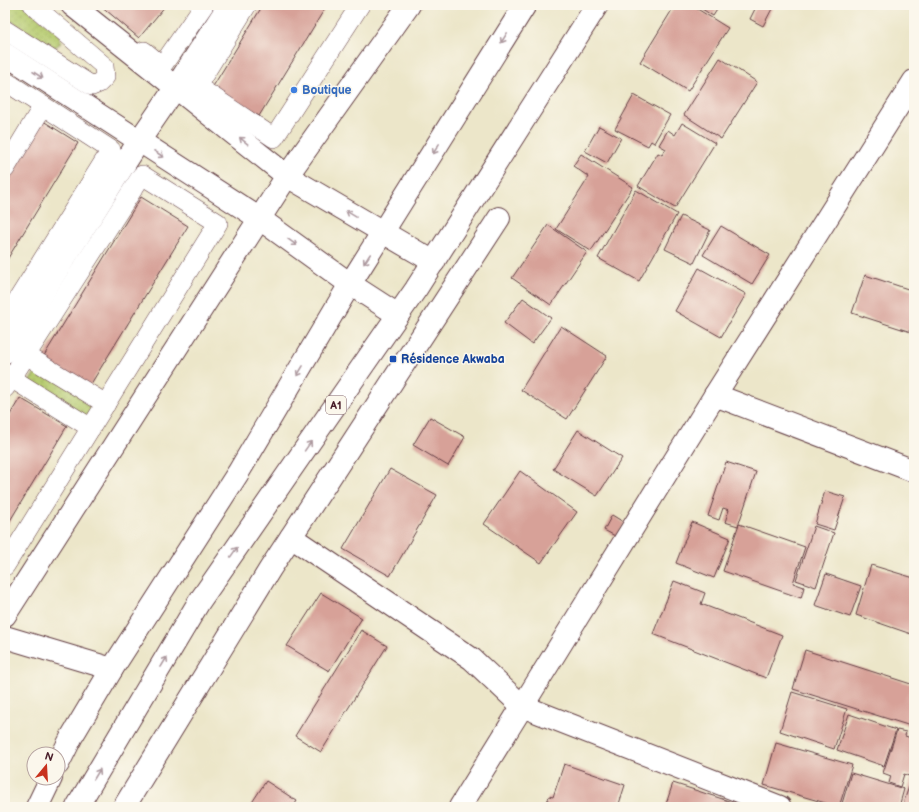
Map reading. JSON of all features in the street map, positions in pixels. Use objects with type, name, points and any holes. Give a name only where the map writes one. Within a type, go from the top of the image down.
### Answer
[{"type":"street","points":[[5,30],[92,86],[99,83],[105,77],[104,66],[33,5]]},
{"type":"street","points":[[72,5],[287,176],[434,262]]},
{"type":"street","points":[[88,5],[162,66],[204,5]]},
{"type":"street","points":[[91,428],[8,383],[16,354],[139,141],[229,5]]},
{"type":"street","points":[[248,5],[197,86],[274,138],[360,5]]},
{"type":"street","points":[[5,615],[287,176],[409,5]]},
{"type":"street","points":[[66,748],[112,669],[238,473],[350,284],[384,233],[525,5]]},
{"type":"street","name":"A1","points":[[77,807],[200,602],[434,262],[597,5]]},
{"type":"street","points":[[5,54],[260,219],[350,284],[398,315]]},
{"type":"street","points":[[5,81],[111,150],[5,320]]},
{"type":"street","points":[[460,807],[715,396],[914,82]]},
{"type":"street","points":[[5,169],[43,106]]},
{"type":"street","points":[[5,566],[218,223],[142,175],[16,354]]},
{"type":"street","points":[[124,807],[151,761],[291,537],[499,218]]},
{"type":"street","points":[[16,354],[106,404]]},
{"type":"street","points":[[715,396],[914,471]]},
{"type":"street","points":[[291,537],[472,659],[522,706],[780,807]]},
{"type":"street","points":[[5,637],[112,669]]},
{"type":"street","points":[[37,807],[47,786]]},
{"type":"green space","points":[[5,5],[24,5],[59,35],[61,43],[54,48],[5,17]]},
{"type":"green space","points":[[38,367],[98,404],[87,421],[28,384]]},
{"type":"building","points":[[100,5],[166,5],[139,38]]},
{"type":"building","points":[[263,5],[327,5],[259,116],[212,88]]},
{"type":"building","points":[[675,5],[691,5],[728,28],[688,91],[640,62]]},
{"type":"building","points":[[696,5],[720,5],[713,16]]},
{"type":"building","points":[[757,5],[774,5],[763,26],[750,19]]},
{"type":"building","points":[[720,58],[757,82],[721,139],[684,115]]},
{"type":"building","points":[[634,95],[670,115],[654,143],[651,141],[648,146],[615,129]]},
{"type":"building","points":[[40,119],[78,143],[5,263],[5,177]]},
{"type":"building","points":[[682,123],[715,143],[675,208],[638,186],[658,153],[662,155],[666,149],[659,145],[668,130],[675,135]]},
{"type":"building","points":[[599,126],[621,138],[607,163],[585,151]]},
{"type":"building","points":[[581,154],[633,187],[591,251],[556,229],[589,177],[573,166]]},
{"type":"building","points":[[636,190],[677,214],[639,281],[598,258]]},
{"type":"building","points":[[141,197],[188,226],[89,387],[42,359]]},
{"type":"building","points":[[681,216],[710,230],[694,263],[665,249]]},
{"type":"building","points":[[548,225],[587,252],[551,305],[512,278]]},
{"type":"building","points":[[721,226],[770,255],[752,284],[703,255]]},
{"type":"building","points":[[699,268],[746,294],[721,337],[675,311]]},
{"type":"building","points":[[865,275],[914,291],[914,333],[852,313]]},
{"type":"building","points":[[523,298],[551,318],[532,344],[504,323]]},
{"type":"building","points":[[561,326],[607,356],[567,419],[521,390]]},
{"type":"building","points":[[20,398],[67,426],[5,529],[5,423]]},
{"type":"building","points":[[430,417],[465,437],[448,466],[413,445]]},
{"type":"building","points":[[578,430],[622,458],[597,496],[553,469]]},
{"type":"building","points":[[726,462],[756,472],[738,526],[725,522],[729,510],[723,508],[719,520],[708,516]]},
{"type":"building","points":[[390,469],[437,495],[390,576],[343,549]]},
{"type":"building","points":[[520,471],[577,512],[541,563],[484,524]]},
{"type":"building","points":[[825,491],[845,497],[834,530],[815,524]]},
{"type":"building","points":[[612,515],[625,523],[617,537],[604,530]]},
{"type":"building","points":[[692,522],[730,538],[714,578],[676,563]]},
{"type":"building","points":[[739,524],[805,547],[793,583],[804,587],[801,598],[723,571]]},
{"type":"building","points":[[814,526],[834,533],[816,587],[796,580]]},
{"type":"building","points":[[871,565],[914,578],[914,635],[856,615]]},
{"type":"building","points":[[826,574],[861,586],[850,617],[815,605]]},
{"type":"building","points":[[674,581],[705,593],[701,604],[782,635],[766,678],[653,634]]},
{"type":"building","points":[[321,593],[362,618],[329,671],[287,646]]},
{"type":"building","points":[[361,630],[387,646],[321,752],[295,736]]},
{"type":"building","points":[[805,650],[914,685],[914,727],[793,689]]},
{"type":"building","points":[[792,692],[847,709],[834,749],[780,731]]},
{"type":"building","points":[[849,714],[896,730],[884,766],[837,750]]},
{"type":"building","points":[[897,730],[906,732],[905,736],[914,739],[914,768],[911,777],[904,774],[900,787],[889,783],[891,776],[883,773]]},
{"type":"building","points":[[776,743],[852,765],[839,807],[764,785]]},
{"type":"building","points":[[564,764],[625,785],[618,807],[545,807],[549,796],[553,797]]},
{"type":"building","points":[[914,772],[914,807],[902,807]]},
{"type":"building","points":[[851,773],[904,789],[899,807],[841,807]]},
{"type":"building","points":[[266,781],[297,801],[293,807],[255,807],[251,804]]},
{"type":"building","points":[[673,783],[741,805],[741,807],[665,807]]},
{"type":"place","name":"Boutique","points":[[294,90]]},
{"type":"place","name":"Résidence Akwaba","points":[[393,359]]}]
